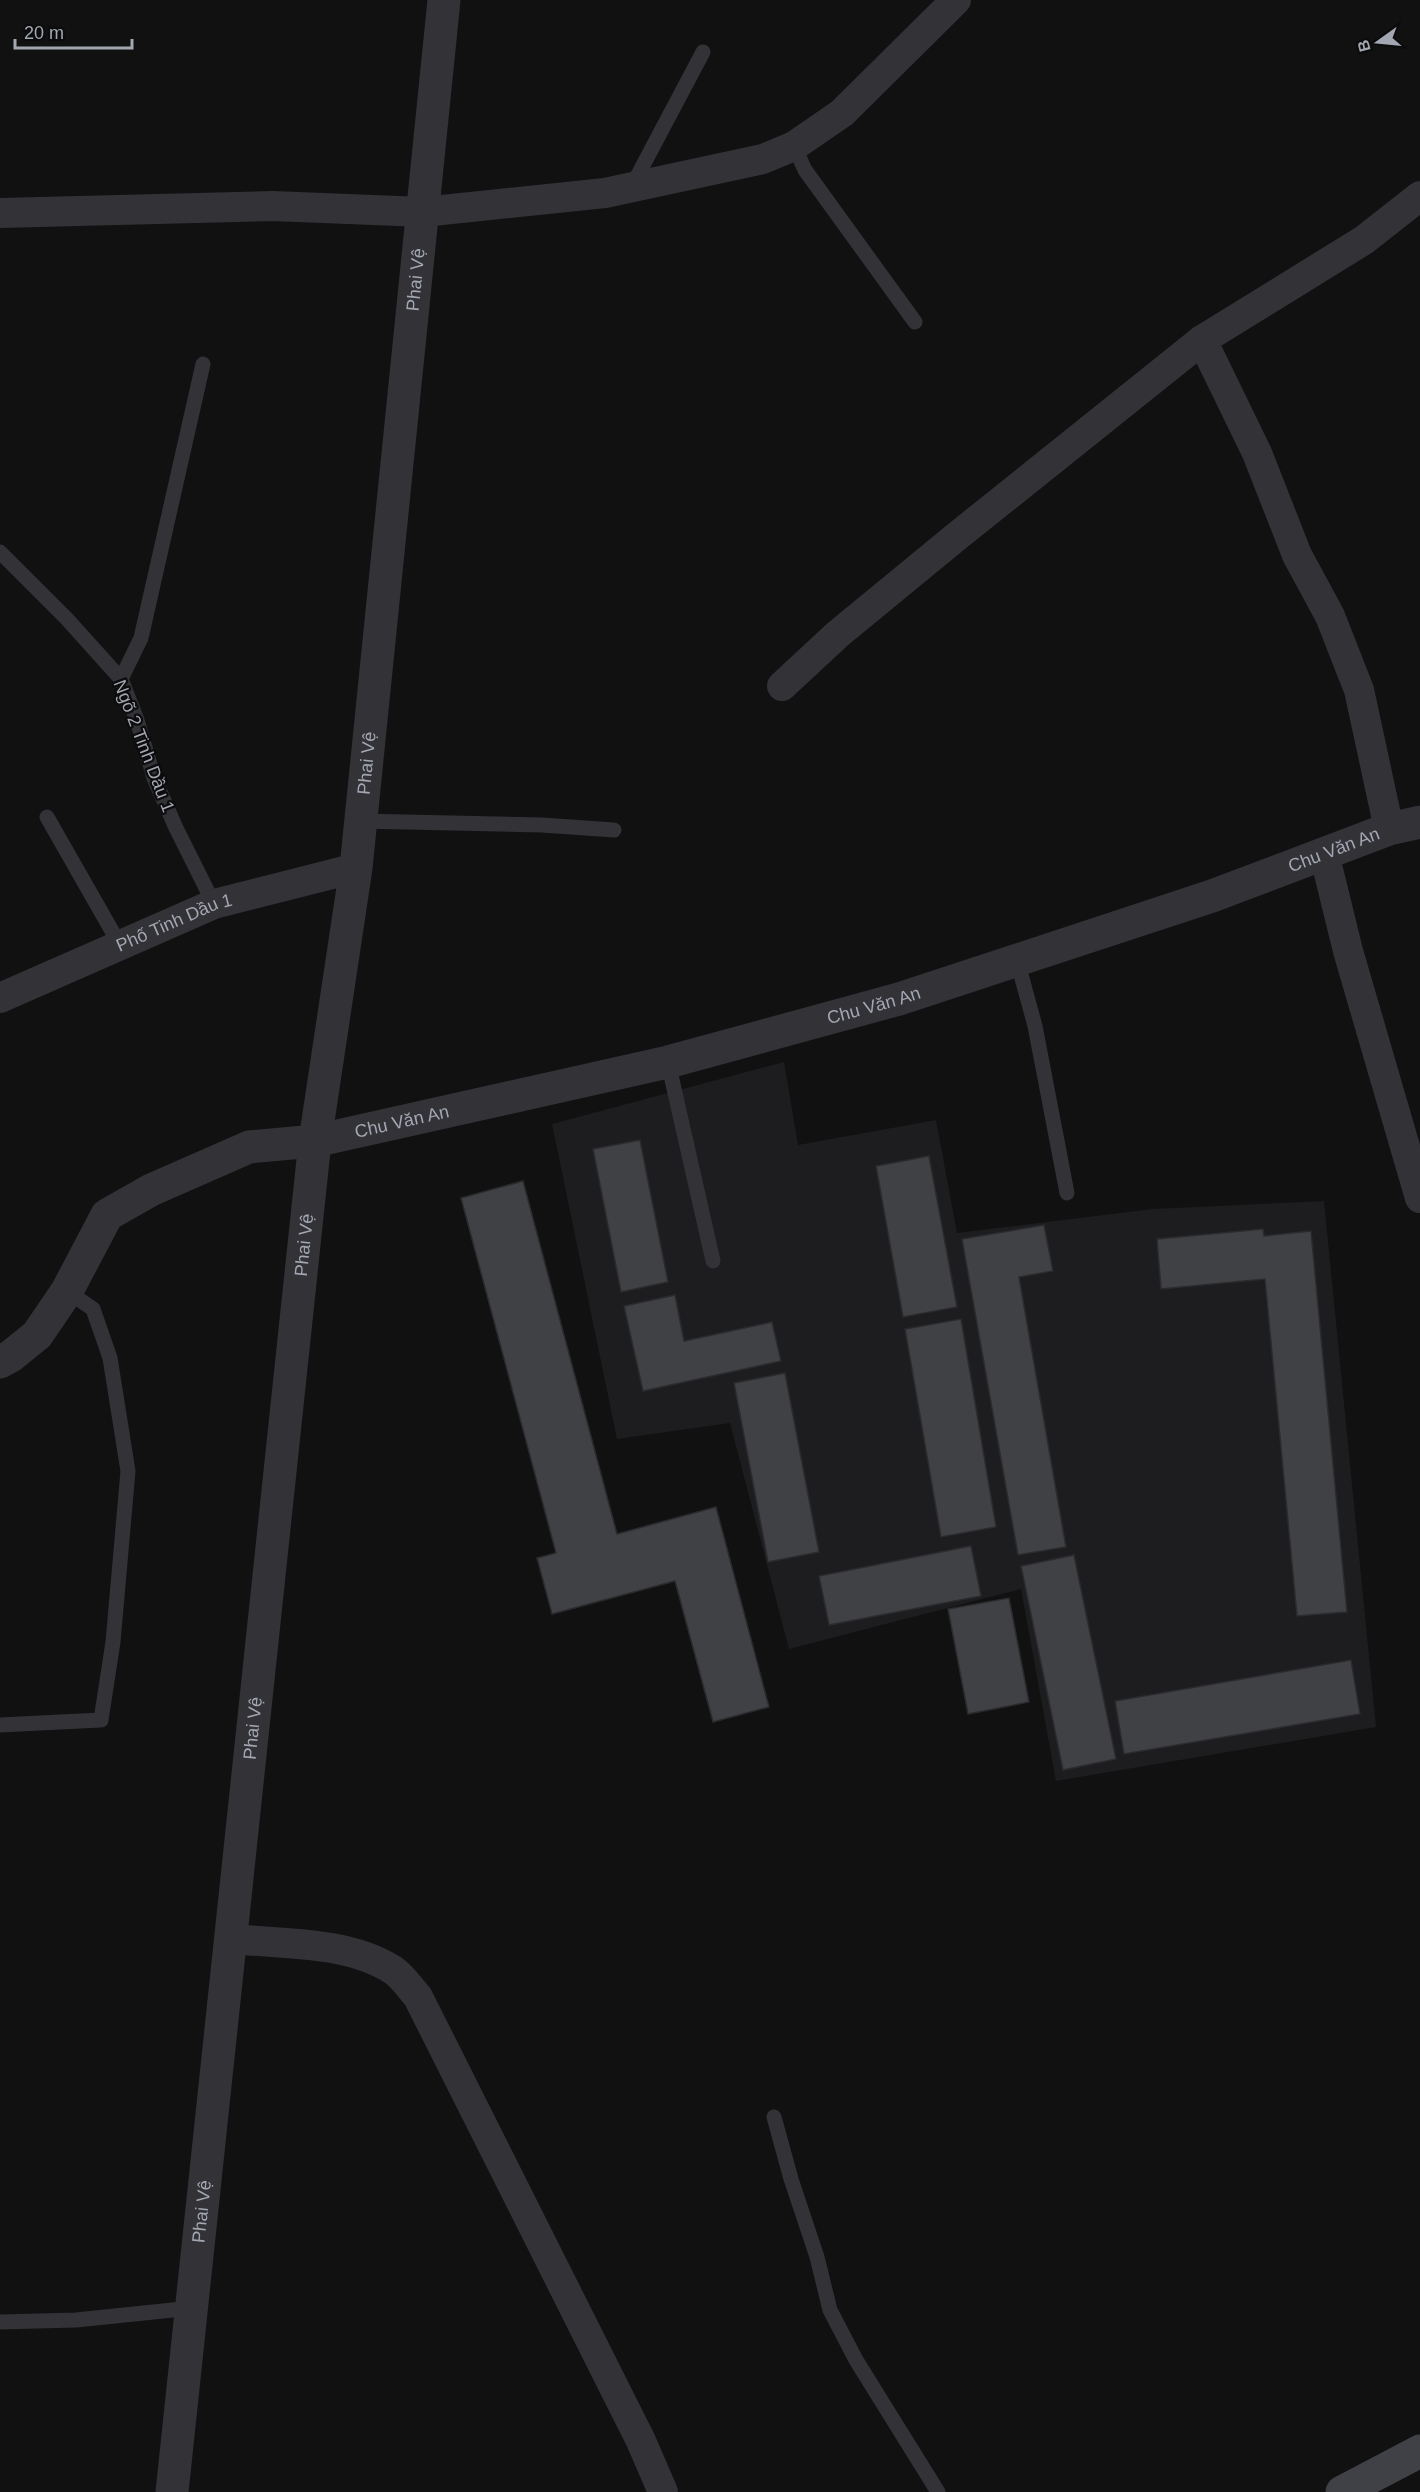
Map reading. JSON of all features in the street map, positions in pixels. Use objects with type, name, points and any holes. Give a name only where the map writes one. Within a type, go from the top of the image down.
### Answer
[{"type":"main road","points":[[1342,2492],[1420,2451]]},
{"type":"street","name":"Phai Vệ","points":[[172,2492],[315,1141],[356,868],[444,0]]},
{"type":"street","points":[[0,213],[273,206],[423,212],[605,193],[763,159],[794,146],[842,113],[956,0]]},
{"type":"street","points":[[783,686],[838,634],[1202,340],[1364,240],[1420,196]]},
{"type":"street","points":[[1202,340],[1257,453],[1297,555],[1330,616],[1359,690],[1405,826]]},
{"type":"street","name":"Chu Văn An","points":[[0,1362],[37,1335],[67,1291],[107,1215],[151,1190],[249,1147],[315,1141],[668,1062],[899,999],[1212,896],[1324,853],[1405,826]]},
{"type":"street","points":[[1324,853],[1348,951],[1420,1198]]},
{"type":"street","name":"Phố Tinh Dầu 1","points":[[0,998],[214,904],[356,868]]},
{"type":"street","points":[[231,1939],[329,1948],[363,1955],[395,1972],[418,1997],[636,2431],[663,2492]]},
{"type":"lane","points":[[631,188],[703,52]]},
{"type":"lane","points":[[794,146],[805,170],[915,322]]},
{"type":"lane","points":[[121,679],[141,638],[203,364]]},
{"type":"lane","name":"Ngõ 2 Tinh Dầu 1","points":[[0,552],[67,619],[121,679],[137,720],[154,778],[214,904]]},
{"type":"lane","points":[[46,817],[120,945]]},
{"type":"lane","points":[[360,821],[542,825],[614,830]]},
{"type":"lane","points":[[1017,960],[1035,1026],[1067,1193]]},
{"type":"lane","points":[[668,1062],[713,1261]]},
{"type":"lane","points":[[0,1725],[100,1720],[111,1653],[128,1471],[110,1358],[93,1309],[67,1291]]},
{"type":"lane","points":[[774,2117],[791,2179],[817,2258],[830,2310],[856,2360],[938,2492]]},
{"type":"lane","points":[[0,2322],[76,2320],[192,2308]]},
{"type":"shaded area","points":[[784,1062],[798,1145],[936,1120],[957,1233],[1153,1209],[1324,1201],[1376,1727],[1056,1781],[1021,1589],[789,1649],[730,1423],[617,1439],[552,1124]]},
{"type":"building","points":[[640,1140],[668,1282],[621,1292],[593,1149]]},
{"type":"building","points":[[929,1156],[957,1307],[903,1317],[876,1166]]},
{"type":"building","points":[[523,1181],[617,1534],[716,1507],[769,1707],[713,1722],[675,1581],[552,1614],[537,1558],[556,1553],[461,1198]]},
{"type":"building","points":[[1044,1225],[1053,1271],[1019,1277],[1066,1547],[1018,1555],[962,1239]]},
{"type":"building","points":[[1263,1229],[1264,1236],[1311,1231],[1347,1612],[1297,1616],[1265,1279],[1161,1289],[1157,1239]]},
{"type":"building","points":[[675,1295],[684,1341],[772,1322],[781,1361],[643,1391],[624,1306]]},
{"type":"building","points":[[961,1319],[996,1527],[941,1537],[905,1329]]},
{"type":"building","points":[[785,1373],[819,1552],[768,1562],[734,1383]]},
{"type":"building","points":[[971,1546],[981,1596],[829,1625],[819,1576]]},
{"type":"building","points":[[1074,1555],[1116,1759],[1063,1770],[1021,1566]]},
{"type":"building","points":[[1009,1598],[1029,1702],[968,1714],[948,1609]]},
{"type":"building","points":[[1351,1660],[1360,1714],[1124,1754],[1115,1701]]}]
